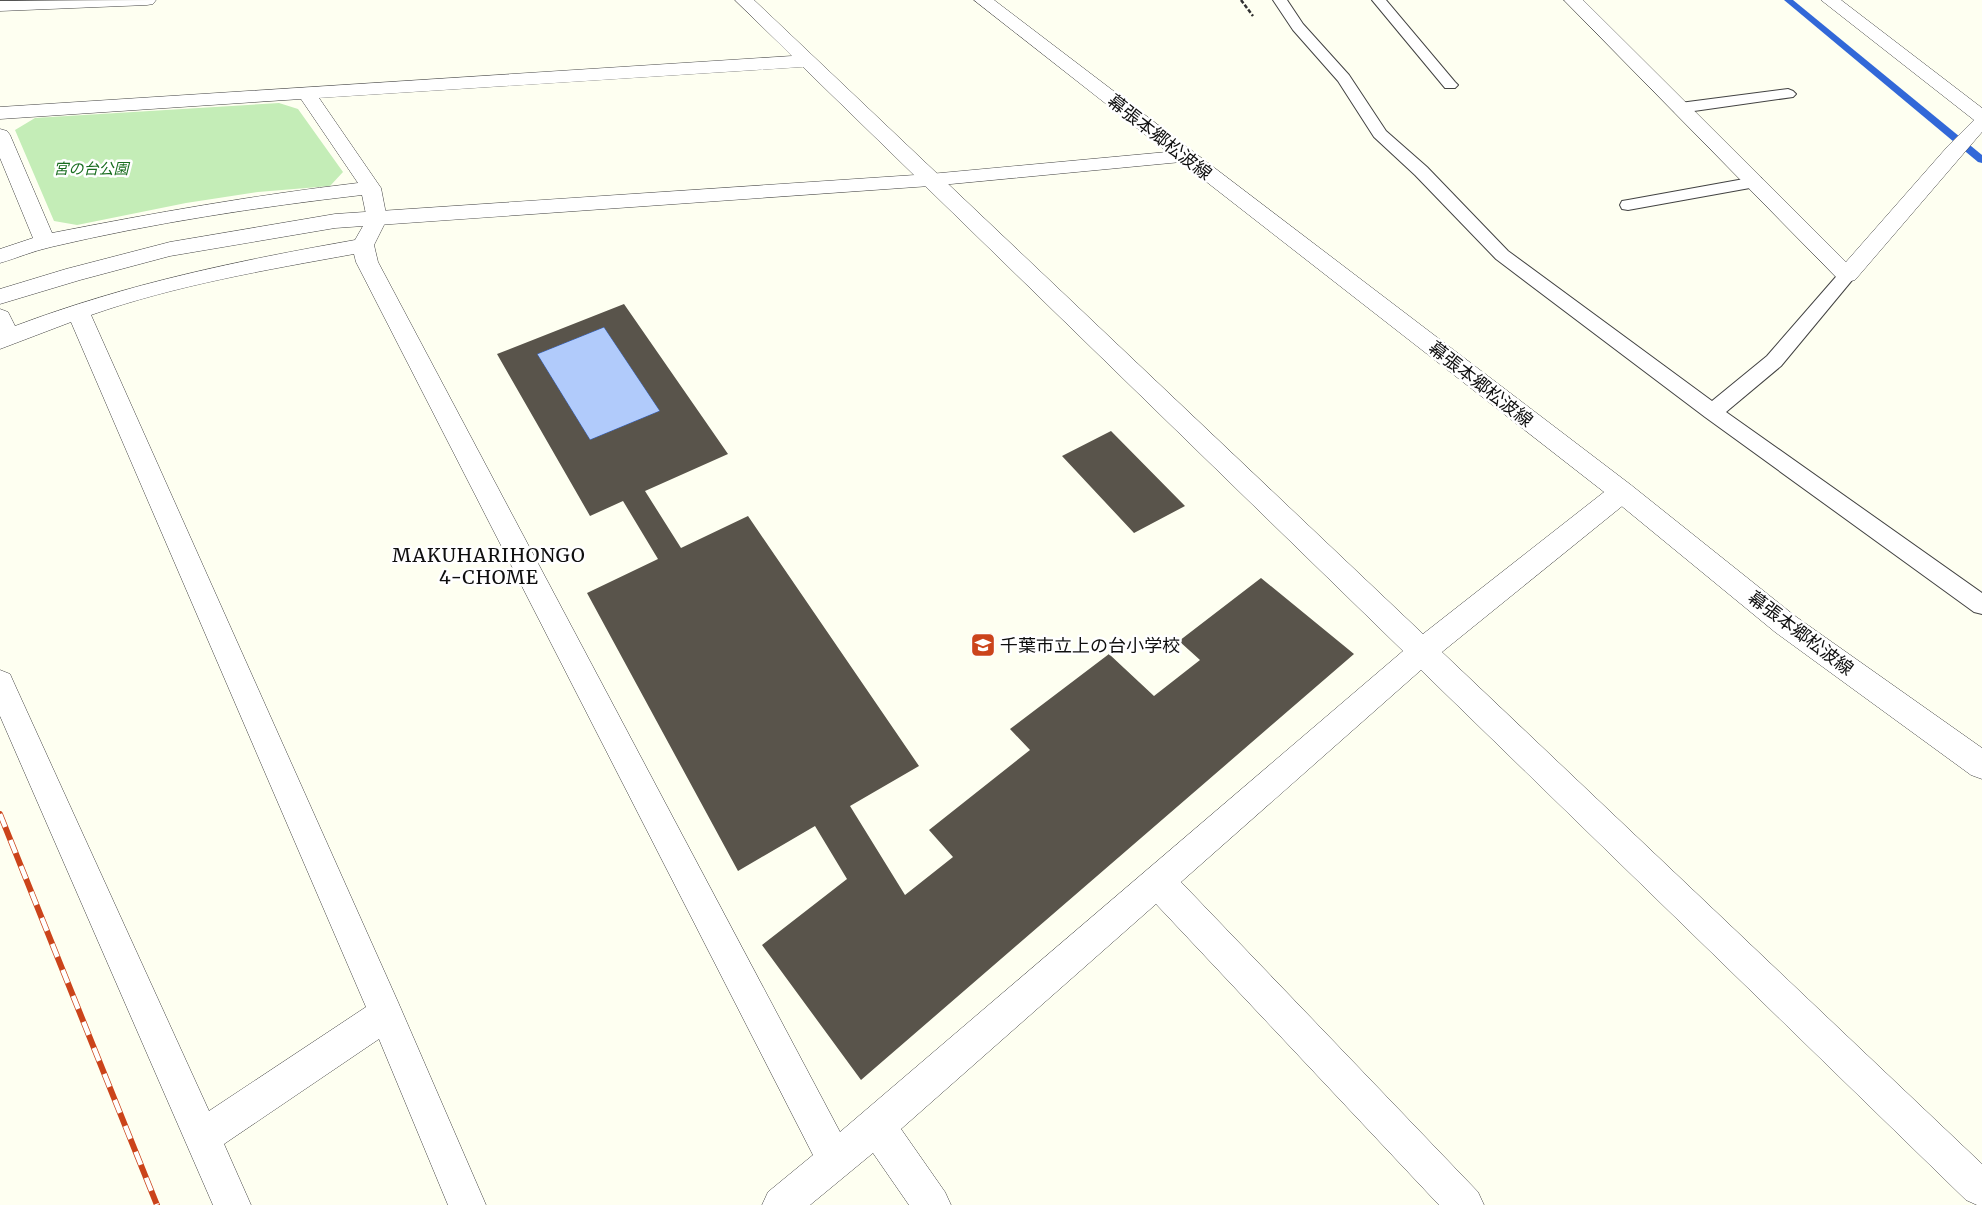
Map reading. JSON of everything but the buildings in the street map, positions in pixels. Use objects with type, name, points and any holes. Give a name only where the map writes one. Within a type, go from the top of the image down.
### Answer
[{"type":"street","points":[[0,6],[147,0]]},
{"type":"street","points":[[744,0],[1423,651],[1977,1190]]},
{"type":"street","name":"幕張本郷松波線","points":[[983,0],[1622,492],[1785,624],[1982,765]]},
{"type":"street","points":[[1573,0],[1847,275],[1980,122],[1830,0]]},
{"type":"street","points":[[0,113],[806,61]]},
{"type":"street","points":[[306,93],[371,188],[377,219],[362,245],[366,262],[835,1160]]},
{"type":"street","points":[[0,135],[45,241]]},
{"type":"street","points":[[10,294],[74,274],[170,249],[335,221],[930,180],[1184,156]]},
{"type":"street","points":[[0,256],[45,241],[218,208],[371,188]]},
{"type":"street","points":[[0,317],[5,340],[78,312],[149,289],[362,245]]},
{"type":"street","points":[[78,312],[386,1014],[467,1205]]},
{"type":"street","points":[[781,1205],[877,1126],[1423,651],[1622,492]]},
{"type":"street","points":[[0,683],[232,1205]]},
{"type":"street","points":[[1158,882],[1465,1205]]},
{"type":"street","points":[[202,1137],[386,1014]]},
{"type":"street","points":[[877,1126],[932,1205]]},
{"type":"lane","points":[[1280,0],[1298,27],[1344,78],[1380,134],[1421,171],[1502,256],[1712,412],[1982,605]]},
{"type":"lane","points":[[1380,0],[1450,85]]},
{"type":"lane","points":[[1680,108],[1788,94]]},
{"type":"lane","points":[[1628,205],[1755,182]]},
{"type":"lane","points":[[1712,412],[1774,361],[1847,275]]},
{"type":"green space","name":"宮の台公園","points":[[279,103],[298,109],[343,172],[330,186],[258,192],[186,203],[77,225],[54,221],[15,130],[35,118]]},
{"type":"water","points":[[604,327],[660,411],[590,440],[537,354]]},
{"type":"waterway","points":[[1788,0],[1982,160]]},
{"type":"railway","points":[[0,814],[157,1205]]},
{"type":"place","name":"千葉市立上の台小学校","points":[[983,645]]},
{"type":"district","name":"MAKUHARIHONGO 4-CHOME","points":[[489,566]]}]
